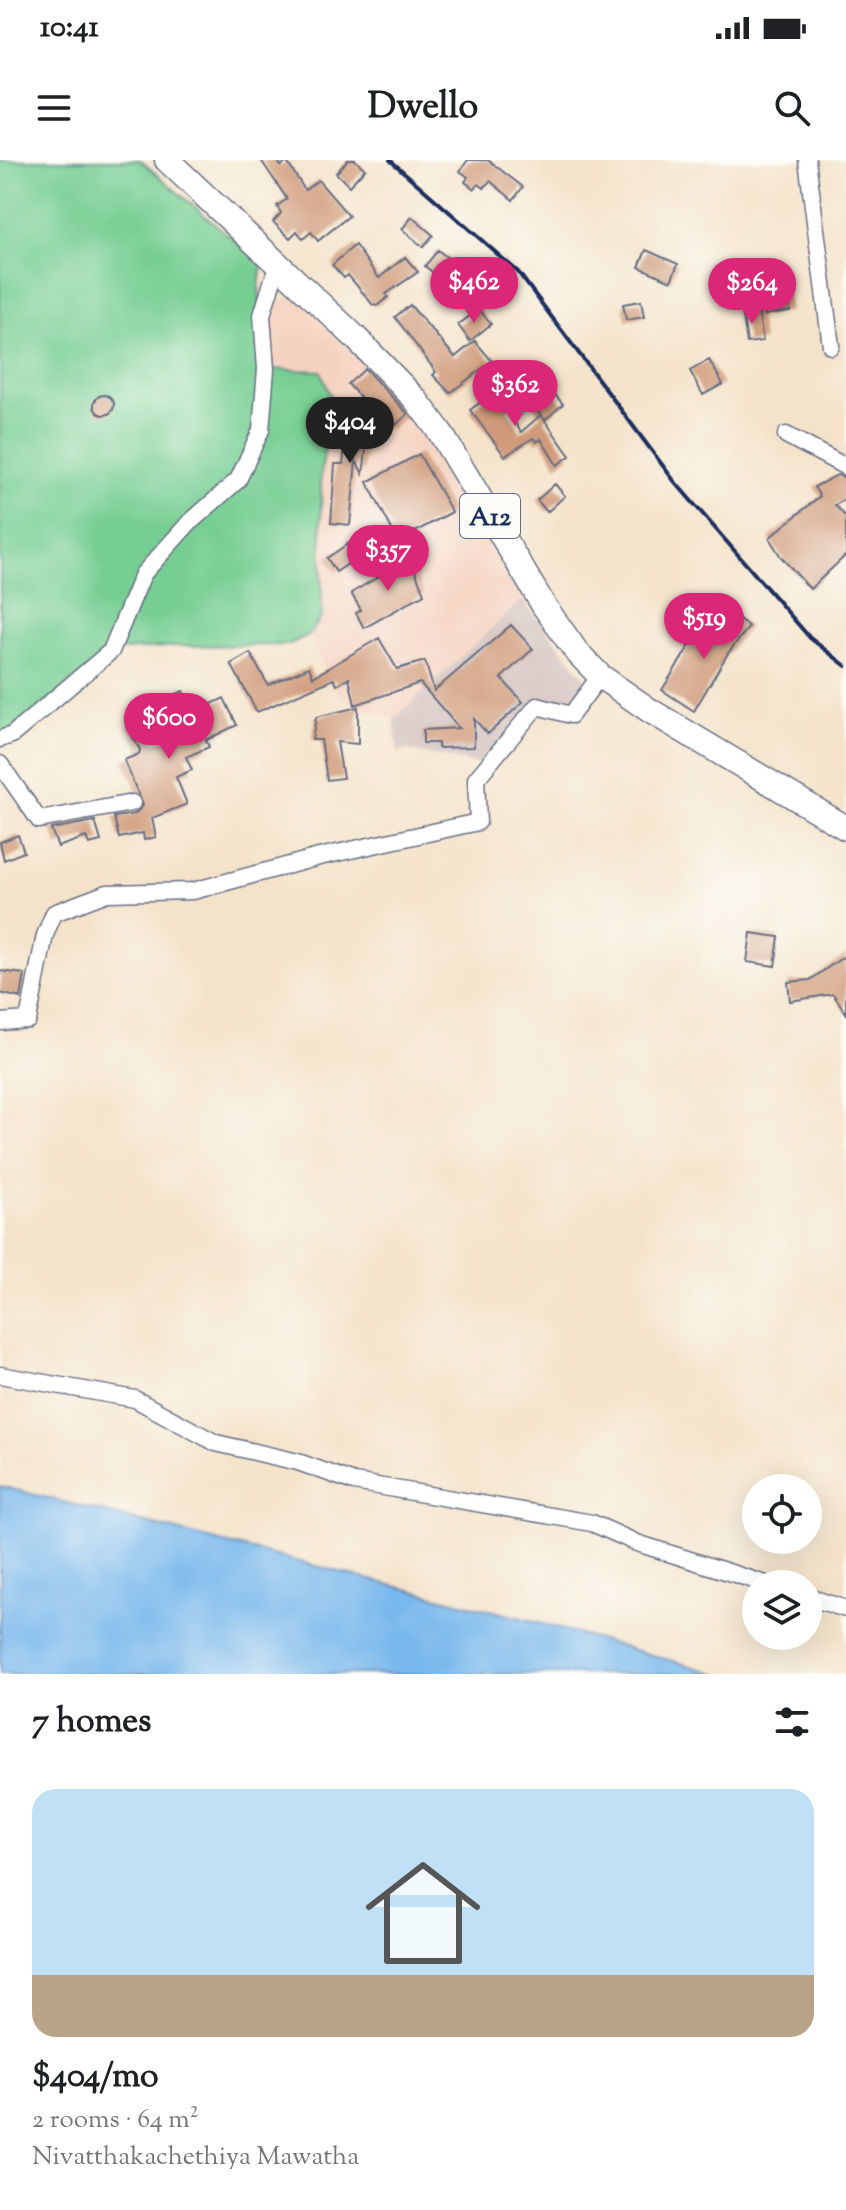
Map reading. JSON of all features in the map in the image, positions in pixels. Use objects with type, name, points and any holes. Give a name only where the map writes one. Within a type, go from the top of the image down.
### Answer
[{"type":"highway","name":"A12","points":[[167,160],[278,263],[416,400],[440,432],[544,606],[576,651],[600,676],[649,710],[846,828]]},
{"type":"street","points":[[807,160],[831,346]]},
{"type":"street","points":[[0,739],[12,735],[111,651],[143,574],[188,524],[238,480],[261,430],[266,369],[262,315],[278,263]]},
{"type":"street","points":[[786,435],[846,467]]},
{"type":"street","points":[[0,1022],[28,1020],[45,935],[54,913],[107,893],[193,891],[319,857],[478,822],[476,779],[484,765],[537,706],[571,715],[600,676]]},
{"type":"street","points":[[0,764],[39,820],[132,803]]},
{"type":"street","points":[[0,1375],[135,1399],[216,1443],[298,1462],[354,1482],[592,1523],[637,1543],[742,1576]]},
{"type":"street","points":[[822,1601],[846,1609]]},
{"type":"shaded area","points":[[298,298],[357,357],[426,441],[522,600],[394,719],[354,706],[330,684],[310,634],[322,616],[321,473],[332,401],[266,369],[262,315],[280,301]]},
{"type":"shaded area","points":[[522,600],[585,677],[575,708],[537,706],[484,765],[407,750],[398,753],[394,719]]},
{"type":"green space","points":[[0,160],[140,160],[262,264],[259,287],[266,369],[321,371],[332,401],[321,473],[322,616],[310,634],[288,645],[178,646],[111,651],[0,739]]},
{"type":"water","points":[[0,1486],[529,1620],[719,1674],[0,1674]]},
{"type":"building","points":[[261,160],[277,160],[281,166],[287,162],[305,190],[318,180],[349,216],[318,241],[311,232],[303,239],[297,231],[290,238],[273,222],[281,213],[277,206],[287,199]]},
{"type":"building","points":[[348,160],[355,160],[365,169],[349,186],[336,173]]},
{"type":"building","points":[[468,160],[488,160],[523,187],[513,200],[490,181],[484,188],[479,184],[474,189],[465,182],[468,177],[460,171]]},
{"type":"building","points":[[412,217],[433,235],[423,247],[402,229]]},
{"type":"building","points":[[355,245],[379,278],[405,257],[418,272],[386,294],[388,297],[377,306],[373,305],[348,275],[344,278],[332,265]]},
{"type":"building","points":[[438,250],[456,265],[443,281],[425,266]]},
{"type":"building","points":[[646,250],[678,264],[671,281],[639,267]]},
{"type":"building","points":[[786,279],[790,311],[765,315],[761,283]]},
{"type":"building","points":[[641,301],[644,317],[626,320],[623,304]]},
{"type":"building","points":[[410,305],[455,357],[475,341],[492,361],[450,393],[433,375],[436,372],[395,317]]},
{"type":"building","points":[[479,309],[491,324],[470,341],[458,325]]},
{"type":"building","points":[[758,309],[763,341],[747,343],[742,311]]},
{"type":"building","points":[[709,360],[723,384],[703,395],[690,371]]},
{"type":"building","points":[[365,369],[408,414],[390,430],[348,384]]},
{"type":"building","points":[[499,389],[512,406],[507,410],[521,432],[541,415],[570,456],[557,465],[541,439],[537,442],[533,438],[505,456],[470,410]]},
{"type":"building","points":[[550,389],[563,404],[545,420],[532,405],[537,401],[532,396],[540,390],[544,394]]},
{"type":"building","points":[[100,395],[108,395],[114,405],[108,415],[100,415],[94,409],[94,401]]},
{"type":"building","points":[[350,408],[371,410],[363,474],[356,461],[350,525],[331,523],[335,464],[343,464]]},
{"type":"building","points":[[419,454],[452,512],[398,541],[367,482]]},
{"type":"building","points":[[837,475],[846,478],[846,499],[835,505],[846,517],[846,555],[810,589],[781,557],[769,538],[820,496],[814,487]]},
{"type":"building","points":[[555,484],[565,496],[547,512],[537,500]]},
{"type":"building","points":[[367,531],[376,545],[336,572],[327,558]]},
{"type":"building","points":[[410,558],[424,594],[364,628],[356,613],[361,610],[351,593]]},
{"type":"building","points":[[728,610],[749,627],[728,653],[694,711],[662,690],[697,634],[705,639]]},
{"type":"building","points":[[511,625],[533,649],[501,678],[523,702],[488,734],[474,719],[474,747],[438,748],[438,743],[423,743],[423,730],[459,728],[420,683],[355,705],[349,678],[337,685],[334,679],[257,712],[231,664],[250,653],[268,685],[309,667],[313,677],[379,638],[397,669],[425,661],[434,691]]},
{"type":"building","points":[[183,691],[193,713],[224,698],[237,725],[206,740],[209,747],[186,757],[192,770],[176,777],[187,804],[152,818],[156,837],[144,840],[143,833],[119,838],[114,817],[135,814],[143,805],[124,760],[139,754],[140,750],[127,726],[142,717],[156,743],[182,731],[167,698]]},
{"type":"building","points":[[358,707],[358,744],[337,742],[343,778],[327,780],[321,740],[312,740],[316,717]]},
{"type":"building","points":[[95,821],[101,841],[89,844],[86,837],[58,847],[51,829]]},
{"type":"building","points":[[18,835],[24,852],[4,860],[0,842]]},
{"type":"building","points":[[751,933],[779,937],[775,966],[747,962]]},
{"type":"building","points":[[846,955],[846,1013],[833,994],[790,1001],[788,982],[810,980]]},
{"type":"building","points":[[0,971],[25,974],[21,998],[0,993]]},
{"type":"railway","points":[[390,160],[518,272],[675,482],[810,638],[846,666]]}]
